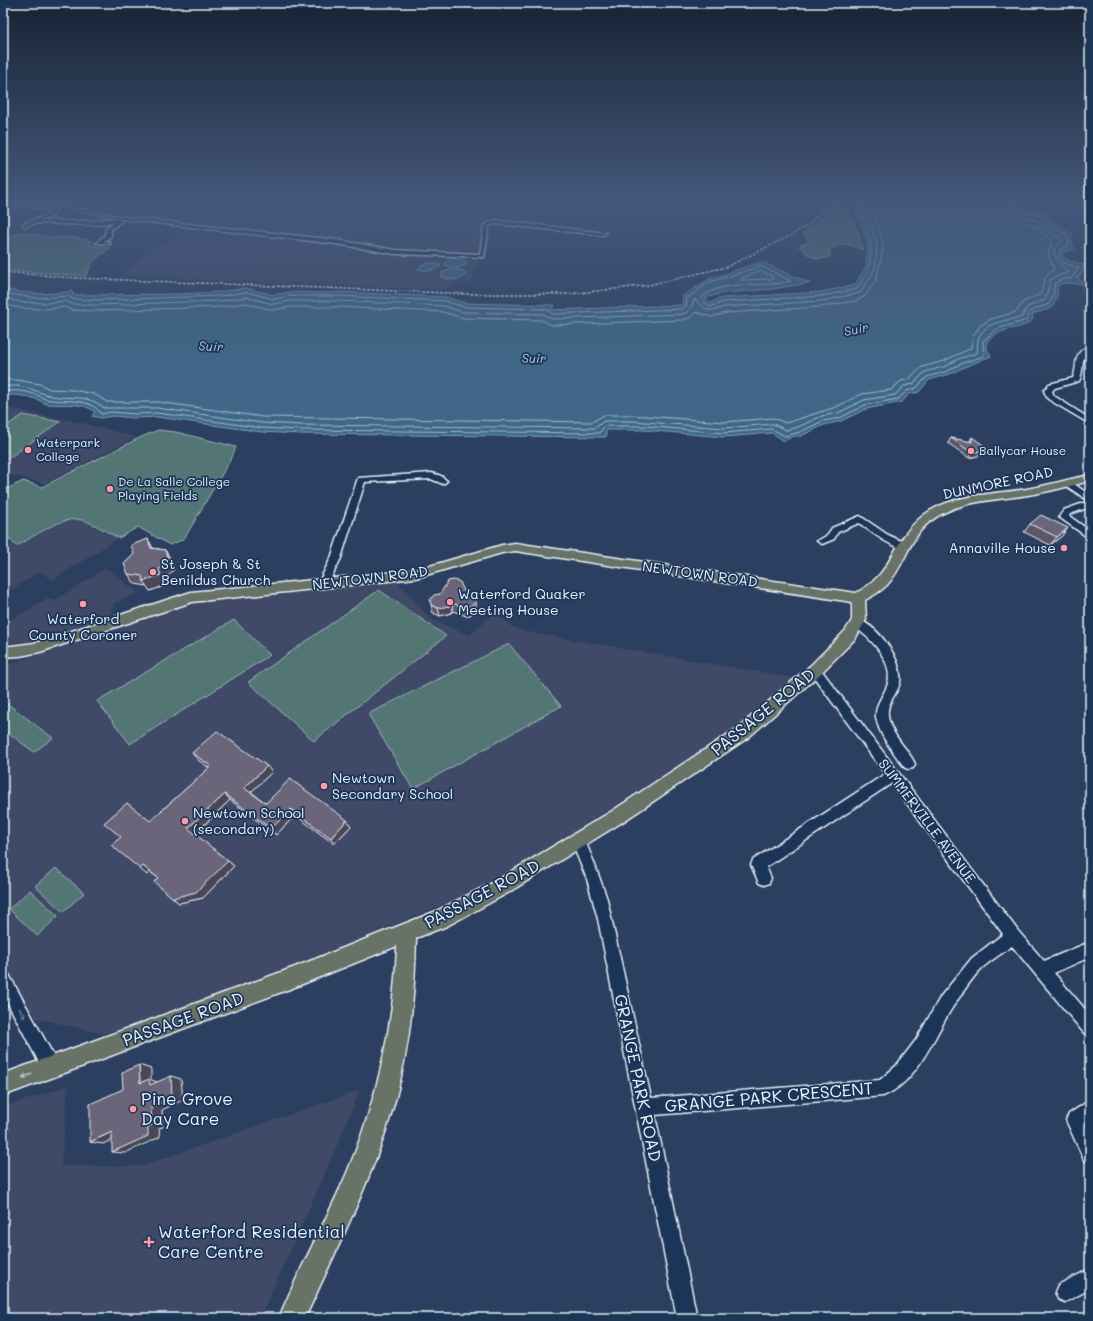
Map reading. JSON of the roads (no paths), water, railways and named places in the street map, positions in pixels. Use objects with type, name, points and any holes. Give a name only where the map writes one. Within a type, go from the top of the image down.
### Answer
[{"type":"main road","name":"DUNMORE ROAD","points":[[858,598],[873,591],[886,580],[914,530],[922,521],[945,508],[969,501],[1028,492],[1090,478]]},
{"type":"main road","name":"NEWTOWN ROAD","points":[[3,652],[35,648],[191,597],[323,584],[423,572],[502,548],[519,547],[858,598]]},
{"type":"main road","points":[[857,623],[860,613],[858,598]]},
{"type":"main road","name":"PASSAGE ROAD","points":[[3,1085],[288,979],[468,906],[578,841],[736,739],[815,670],[842,643],[857,623]]},
{"type":"main road","points":[[292,1318],[350,1190],[375,1128],[385,1096],[393,1061],[404,994],[407,932]]},
{"type":"street","points":[[1088,419],[1051,397],[1048,391],[1052,386],[1076,379],[1079,374],[1078,364],[1081,354],[1090,348]]},
{"type":"street","points":[[323,584],[336,558],[361,480],[432,476],[443,481]]},
{"type":"street","points":[[1068,483],[1090,499]]},
{"type":"street","points":[[1090,504],[1064,514],[1067,520],[1090,536]]},
{"type":"street","points":[[822,541],[831,537],[835,530],[860,519],[885,537],[905,546]]},
{"type":"street","points":[[857,623],[881,640],[893,669],[894,682],[882,706],[882,718],[887,731],[908,764]]},
{"type":"street","name":"SUMMERVILLE AVENUE","points":[[815,670],[1013,936],[1090,1027]]},
{"type":"street","points":[[764,878],[758,865],[893,775]]},
{"type":"street","name":"GRANGE PARK ROAD","points":[[578,841],[595,882],[645,1107],[687,1318]]},
{"type":"street","name":"GRANGE PARK CRESCENT","points":[[645,1107],[883,1088],[902,1072],[922,1046],[947,1002],[977,963],[1013,936]]},
{"type":"street","points":[[1042,970],[1090,949]]},
{"type":"street","points":[[3,978],[51,1068]]},
{"type":"street","points":[[1090,1109],[1075,1120],[1090,1154]]},
{"type":"street","points":[[1065,1292],[1090,1279]]},
{"type":"water","points":[[430,263],[439,264],[440,267],[429,271],[418,269],[421,265]]},
{"type":"water","points":[[446,263],[467,263],[468,264],[457,268],[445,265]]},
{"type":"water","name":"Suir","points":[[759,263],[763,263],[810,283],[772,289],[723,293],[705,298],[710,303],[722,298],[821,292],[855,285],[866,266],[866,263],[1074,263],[1085,265],[1080,276],[1076,277],[1082,281],[1082,284],[1064,283],[1058,285],[1057,297],[1052,308],[1032,314],[1033,319],[1024,326],[1006,330],[993,336],[987,342],[987,349],[991,356],[950,374],[929,380],[919,392],[909,394],[902,402],[866,409],[841,421],[824,425],[801,436],[794,436],[784,441],[772,433],[724,437],[644,430],[606,430],[606,437],[300,434],[262,432],[157,417],[135,418],[112,416],[102,418],[92,416],[95,412],[84,406],[47,404],[36,399],[19,395],[3,397],[3,289],[37,293],[72,291],[73,295],[180,294],[220,292],[246,288],[274,295],[289,292],[338,292],[446,297],[464,303],[555,305],[550,310],[682,305],[683,296],[709,279]]},
{"type":"water","points":[[453,269],[464,271],[467,274],[454,280],[441,276],[443,272]]},
{"type":"railway","points":[[3,272],[75,278],[471,294],[570,294],[649,285],[726,267],[735,263]]},
{"type":"place","name":"Waterpark College","points":[[28,450]]},
{"type":"place","name":"Ballycar House","points":[[971,451]]},
{"type":"place","name":"De La Salle College Playing Fields","points":[[110,489]]},
{"type":"place","name":"Annaville House","points":[[1064,548]]},
{"type":"place","name":"St Joseph & St Benildus Church","points":[[153,572]]},
{"type":"place","name":"Waterford Quaker Meeting House","points":[[450,602]]},
{"type":"place","name":"Waterford County Coroner","points":[[83,604]]},
{"type":"place","name":"Newtown Secondary School","points":[[324,786]]},
{"type":"place","name":"Newtown School (secondary)","points":[[185,821]]},
{"type":"place","name":"Pine Grove Day Care","points":[[133,1109]]},
{"type":"place","name":"Waterford Residential Care Centre","points":[[149,1242]]}]
